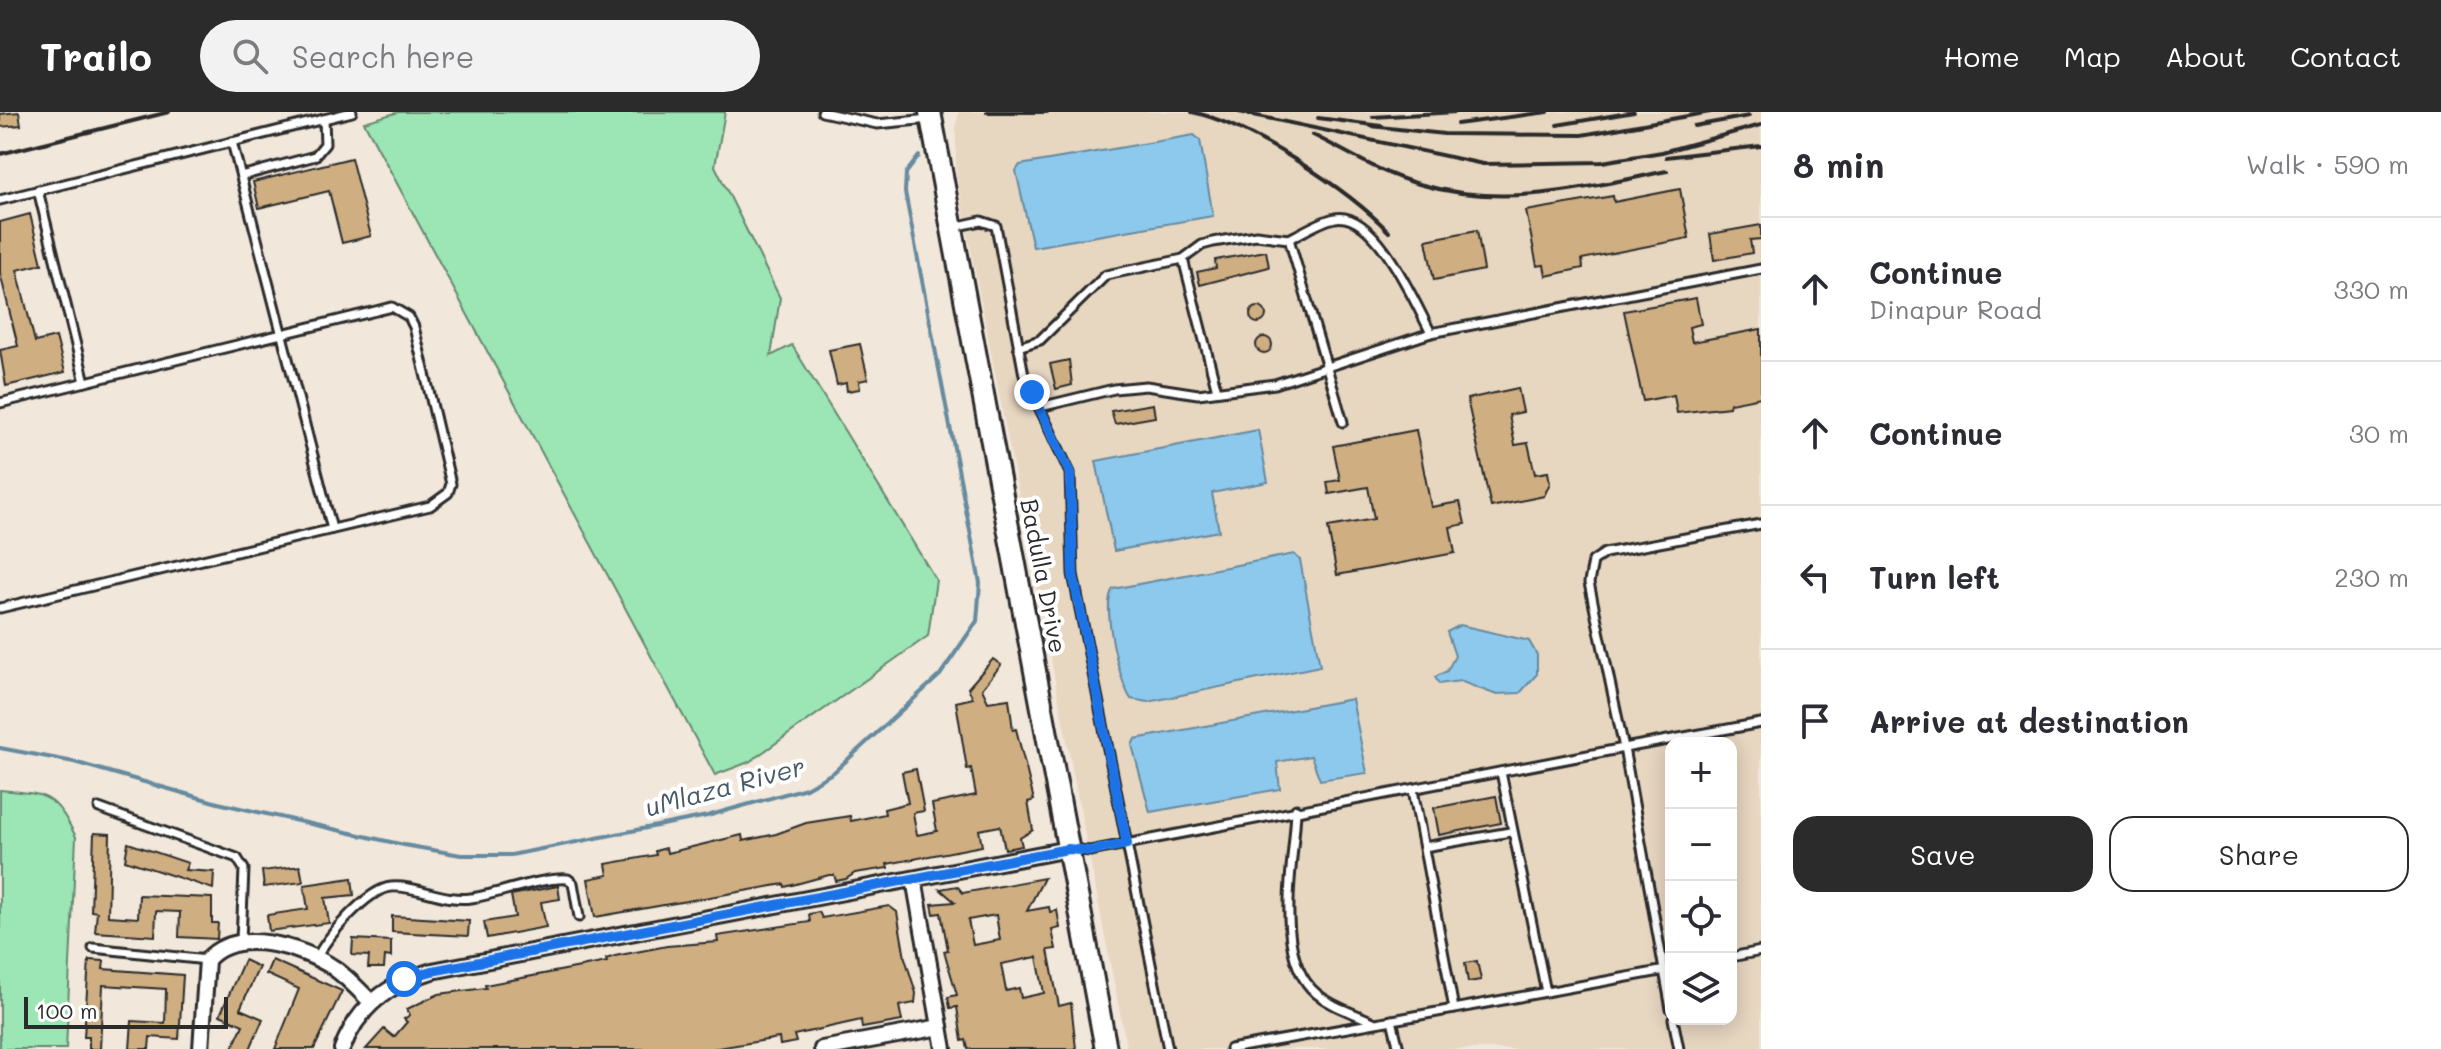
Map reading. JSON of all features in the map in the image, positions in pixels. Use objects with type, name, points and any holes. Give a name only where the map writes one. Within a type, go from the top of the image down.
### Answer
[{"type":"street","name":"Badulla Drive","points":[[930,115],[1106,1049]]},
{"type":"street","points":[[342,1049],[356,1020],[371,1002],[404,979],[432,971],[1068,849]]},
{"type":"street","points":[[914,879],[944,1049]]},
{"type":"street","points":[[201,1049],[207,960],[220,948],[241,941],[279,947],[317,958],[352,982],[371,1002]]},
{"type":"street","points":[[822,1049],[940,1027]]},
{"type":"lane","points":[[0,200],[352,112]]},
{"type":"lane","points":[[822,112],[877,124],[930,115]]},
{"type":"lane","points":[[241,176],[315,156],[325,144],[324,119]]},
{"type":"lane","points":[[232,142],[332,529]]},
{"type":"lane","points":[[38,190],[85,382]]},
{"type":"lane","points":[[1018,347],[1040,340],[1106,275],[1183,259],[1213,242],[1256,235],[1289,239],[1335,218],[1365,226],[1377,240],[1431,333]]},
{"type":"lane","points":[[951,228],[981,221],[996,226],[1024,375],[1070,473],[1073,574],[1168,1049]]},
{"type":"lane","points":[[1289,239],[1343,422]]},
{"type":"lane","points":[[1183,259],[1217,391]]},
{"type":"lane","points":[[1040,407],[1114,389],[1146,386],[1198,394],[1275,384],[1431,333],[1761,269]]},
{"type":"lane","points":[[0,403],[380,307],[401,310],[414,327],[451,470],[448,493],[430,506],[0,608]]},
{"type":"lane","points":[[1665,960],[1589,583],[1593,561],[1605,553],[1761,524]]},
{"type":"lane","points":[[1068,849],[1090,851],[1296,809],[1413,790],[1761,723]]},
{"type":"lane","points":[[1501,772],[1510,832],[1546,992]]},
{"type":"lane","points":[[1413,790],[1454,1009]]},
{"type":"lane","points":[[99,808],[237,858],[244,869],[241,941]]},
{"type":"lane","points":[[1296,809],[1295,849],[1287,889],[1288,914],[1300,967],[1316,993],[1375,1023]]},
{"type":"lane","points":[[1424,847],[1510,832]]},
{"type":"lane","points":[[317,958],[328,937],[347,918],[376,893],[391,887],[467,899],[568,879],[573,883],[579,917]]},
{"type":"lane","points":[[93,948],[207,960]]},
{"type":"lane","points":[[1737,956],[1761,951]]},
{"type":"lane","points":[[1230,1049],[1665,970]]},
{"type":"lane","points":[[1392,1020],[1399,1049]]},
{"type":"lane","points":[[1674,1025],[1679,1049]]},
{"type":"lane","points":[[1283,1039],[1284,1049]]},
{"type":"shaded area","points":[[959,112],[1761,112],[1761,1049],[1127,1049],[956,173]]},
{"type":"green space","points":[[399,112],[725,112],[715,166],[780,298],[771,356],[792,345],[936,580],[928,636],[749,762],[715,775],[364,122]]},
{"type":"green space","points":[[0,790],[47,798],[61,812],[76,837],[66,1049],[0,1049]]},
{"type":"water","points":[[1194,135],[1200,140],[1213,216],[1033,247],[1016,171],[1020,165]]},
{"type":"water","points":[[1258,430],[1268,482],[1212,493],[1219,531],[1114,551],[1096,461]]},
{"type":"water","points":[[1294,554],[1300,560],[1320,666],[1148,702],[1131,699],[1121,677],[1110,626],[1113,589]]},
{"type":"water","points":[[1460,625],[1529,641],[1537,655],[1537,674],[1520,693],[1494,694],[1460,681],[1439,684],[1435,677],[1447,671],[1455,656],[1447,632]]},
{"type":"water","points":[[1352,699],[1367,773],[1320,780],[1311,756],[1277,762],[1280,789],[1150,812],[1132,745],[1135,739]]},
{"type":"building","points":[[19,112],[21,125],[0,127],[0,114]]},
{"type":"building","points":[[351,158],[371,236],[342,243],[329,191],[259,208],[253,182]]},
{"type":"building","points":[[1680,189],[1689,238],[1582,259],[1583,268],[1546,276],[1544,265],[1537,266],[1526,211],[1613,196],[1614,202]]},
{"type":"building","points":[[30,214],[42,264],[17,270],[35,342],[56,337],[65,372],[6,386],[0,350],[18,346],[0,273],[0,222]]},
{"type":"building","points":[[1761,225],[1761,239],[1750,240],[1752,253],[1714,260],[1710,234]]},
{"type":"building","points":[[1477,230],[1484,270],[1434,280],[1426,240]]},
{"type":"building","points":[[1266,251],[1269,267],[1200,285],[1197,272],[1216,268],[1215,260]]},
{"type":"building","points":[[1696,298],[1701,324],[1689,327],[1692,342],[1761,329],[1761,397],[1730,403],[1729,407],[1677,413],[1674,395],[1643,401],[1624,311]]},
{"type":"building","points":[[1255,307],[1261,307],[1266,315],[1264,321],[1255,323],[1250,318],[1250,312]]},
{"type":"building","points":[[1264,337],[1270,339],[1270,351],[1264,353],[1258,351],[1256,345],[1258,339]]},
{"type":"building","points":[[860,344],[868,379],[859,381],[860,389],[847,391],[846,383],[837,385],[829,350]]},
{"type":"building","points":[[1069,360],[1072,385],[1056,389],[1050,364]]},
{"type":"building","points":[[1518,388],[1523,412],[1509,415],[1515,445],[1528,443],[1535,474],[1548,472],[1550,483],[1544,496],[1491,507],[1467,399]]},
{"type":"building","points":[[1153,404],[1155,417],[1115,424],[1111,411]]},
{"type":"building","points":[[1416,430],[1431,507],[1460,502],[1465,524],[1450,527],[1455,553],[1337,575],[1328,527],[1374,519],[1368,487],[1329,494],[1327,482],[1340,480],[1333,446]]},
{"type":"building","points":[[993,659],[1001,665],[982,689],[988,702],[1009,699],[1013,730],[1016,729],[1034,800],[1028,802],[1033,830],[1020,838],[1022,846],[1005,849],[1000,826],[979,830],[982,846],[887,864],[888,868],[855,873],[846,879],[836,881],[834,875],[829,875],[785,887],[784,884],[595,917],[588,879],[608,875],[606,864],[656,855],[655,851],[666,848],[667,853],[742,835],[743,841],[776,834],[806,823],[850,816],[851,821],[885,814],[884,809],[908,803],[902,772],[916,769],[924,811],[913,813],[917,835],[937,831],[932,804],[976,795],[971,768],[967,769],[956,702],[973,698],[968,688]]},
{"type":"building","points":[[1496,796],[1501,823],[1439,835],[1434,808]]},
{"type":"building","points":[[94,833],[110,834],[108,916],[138,918],[139,895],[212,898],[212,923],[218,923],[217,939],[179,937],[180,912],[156,911],[155,936],[95,932],[97,912],[91,911]]},
{"type":"building","points":[[128,843],[188,863],[185,870],[214,872],[213,889],[125,860]]},
{"type":"building","points":[[300,866],[303,882],[264,887],[262,871]]},
{"type":"building","points":[[352,878],[354,895],[325,898],[329,923],[269,931],[267,915],[308,909],[304,885]]},
{"type":"building","points":[[1044,878],[1027,911],[1049,907],[1050,912],[1057,910],[1060,928],[1052,930],[1056,949],[1048,950],[1059,1006],[1071,1003],[1076,1049],[968,1049],[966,1040],[962,1041],[957,1007],[950,1008],[948,997],[957,995],[944,951],[948,950],[941,913],[934,914],[932,904],[955,902],[940,889],[957,886],[963,893]],"holes":[[[996,915],[1000,940],[973,945],[968,920]],[[1037,957],[1044,993],[1021,998],[1019,988],[1006,991],[1001,964]]]},
{"type":"building","points":[[558,886],[560,899],[541,902],[546,927],[487,938],[484,922],[515,917],[511,895]]},
{"type":"building","points":[[889,906],[897,912],[905,958],[916,993],[915,1003],[899,1006],[902,1021],[862,1028],[861,1020],[794,1035],[796,1042],[780,1045],[779,1038],[712,1049],[366,1049],[384,1029],[394,1037],[407,1022],[404,1019],[410,1015],[407,1009],[439,994],[486,988],[485,985],[607,962],[606,959],[615,956],[667,946],[718,942],[717,936],[810,922],[809,914],[819,912],[822,918]]},
{"type":"building","points":[[392,916],[469,921],[468,936],[392,932]]},
{"type":"building","points":[[353,939],[391,941],[391,957],[385,956],[384,968],[368,968],[369,956],[352,955]]},
{"type":"building","points":[[89,960],[104,961],[103,969],[183,975],[179,1039],[150,1037],[149,1049],[130,1049],[132,1021],[165,1023],[166,989],[103,985],[100,1049],[89,1049],[89,1037],[84,1037]]},
{"type":"building","points":[[244,960],[259,967],[240,1009],[263,1019],[250,1049],[232,1049],[243,1025],[220,1015]]},
{"type":"building","points":[[272,960],[342,991],[314,1049],[275,1049],[299,989],[266,974]]},
{"type":"building","points":[[1477,961],[1481,980],[1468,982],[1465,963]]},
{"type":"waterway","name":"uMlaza River","points":[[0,748],[74,762],[218,803],[461,855],[511,855],[707,816],[806,788],[834,772],[940,675],[977,621],[980,583],[905,192],[906,173],[919,156]]},
{"type":"railway","points":[[0,154],[169,112]]},
{"type":"railway","points":[[987,112],[1047,112]]},
{"type":"railway","points":[[1192,112],[1241,130],[1297,161],[1349,197],[1389,232]]},
{"type":"railway","points":[[1239,112],[1483,164],[1602,162],[1662,152],[1761,125]]},
{"type":"railway","points":[[1373,117],[1456,112]]},
{"type":"railway","points":[[1457,124],[1548,112]]},
{"type":"railway","points":[[1557,125],[1634,112]]},
{"type":"railway","points":[[1371,126],[1444,134],[1582,135],[1710,112]]},
{"type":"railway","points":[[1694,126],[1749,116]]},
{"type":"railway","points":[[1318,118],[1381,126]]},
{"type":"railway","points":[[1313,135],[1405,180],[1482,195],[1574,189],[1667,171]]},
{"type":"railway","points":[[1666,157],[1761,146]]},
{"type":"route","points":[[404,979],[432,971],[1068,849],[1090,851],[1127,844],[1073,574],[1070,473],[1055,435],[1032,392]]}]
